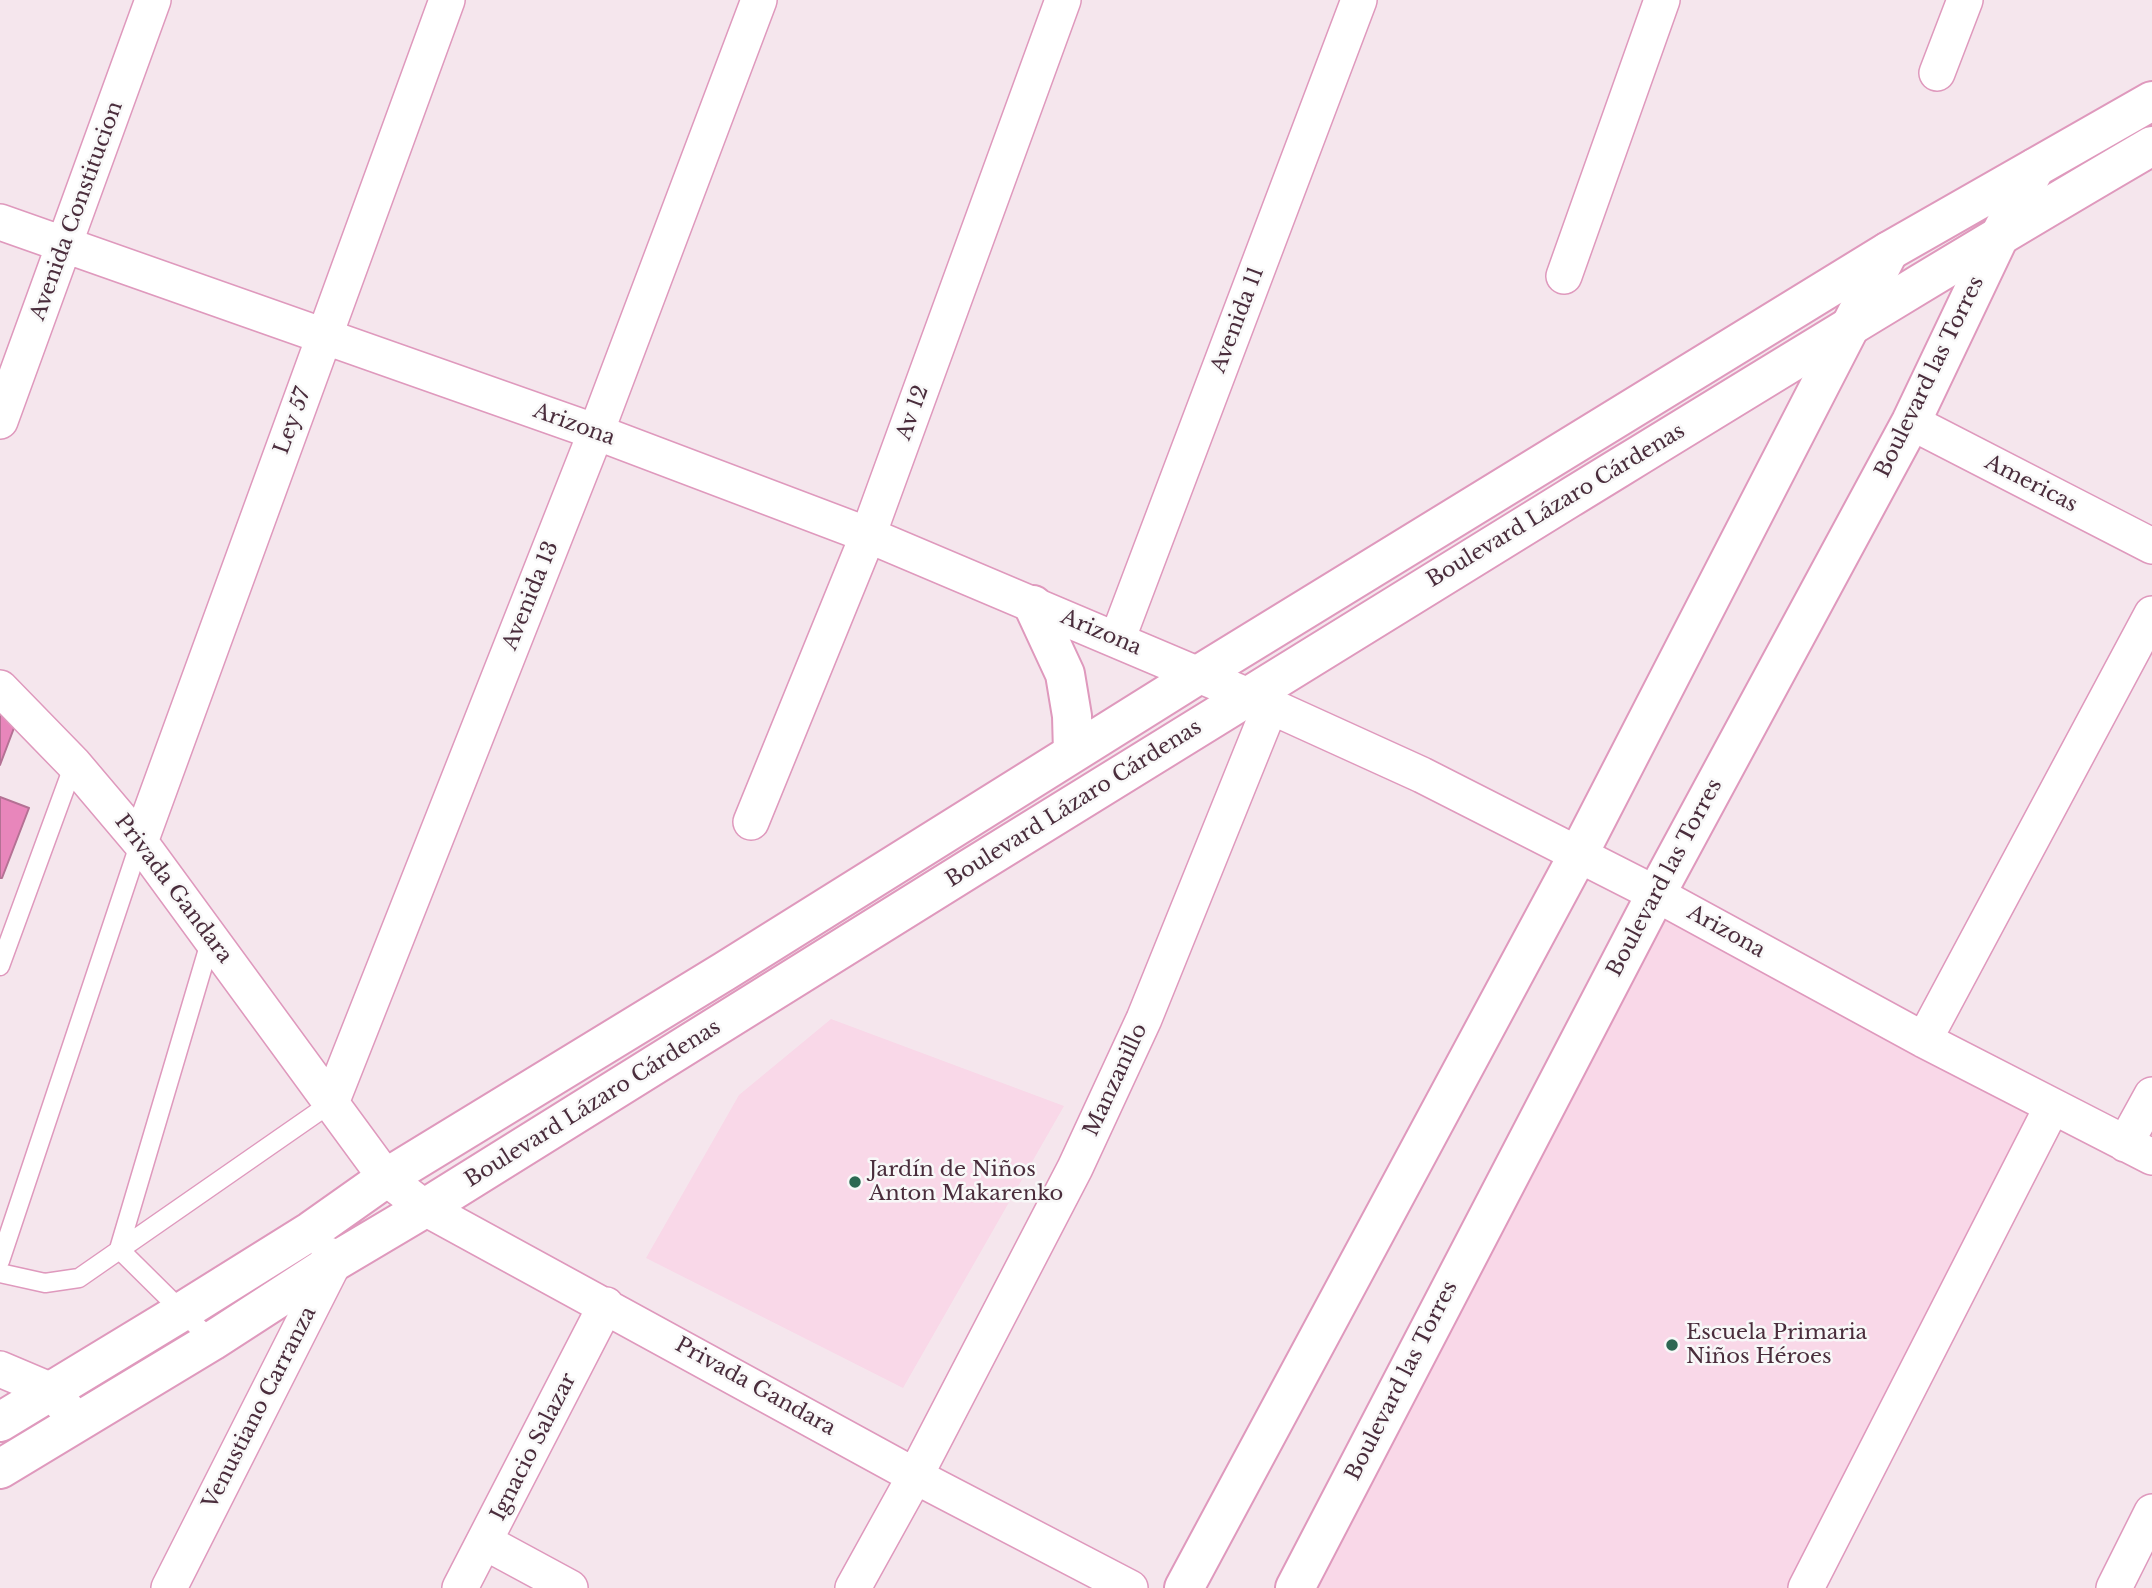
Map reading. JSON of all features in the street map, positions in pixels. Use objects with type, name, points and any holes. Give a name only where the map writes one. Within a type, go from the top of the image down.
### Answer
[{"type":"main road","name":"Boulevard Lázaro Cárdenas","points":[[0,1422],[311,1231],[386,1178],[725,971],[1198,675],[1889,251],[2152,101]]},
{"type":"main road","name":"Boulevard Lázaro Cárdenas","points":[[0,1469],[212,1341],[334,1262],[1258,701],[1849,326],[2152,146]]},
{"type":"main road","name":"Boulevard las Torres","points":[[1295,1588],[1656,894],[1910,422],[2000,235],[2035,169]]},
{"type":"main road","points":[[1184,1588],[1577,855],[1889,251]]},
{"type":"main road","points":[[1033,605],[1065,674],[1072,716],[1073,754]]},
{"type":"street","name":"Avenida Constitucion","points":[[0,421],[153,0]]},
{"type":"street","name":"Ley 57","points":[[140,842],[447,0]]},
{"type":"street","name":"Avenida 13","points":[[331,1103],[596,432],[759,0]]},
{"type":"street","name":"Av 12","points":[[751,822],[868,535],[1063,0]]},
{"type":"street","name":"Avenida 11","points":[[1117,640],[1359,0]]},
{"type":"street","points":[[1564,276],[1662,0]]},
{"type":"street","points":[[1937,73],[1965,0]]},
{"type":"street","name":"Arizona","points":[[0,222],[596,432],[868,535],[1258,701],[1422,775],[1656,894],[1924,1040],[2139,1151]]},
{"type":"street","name":"Americas","points":[[1910,422],[2152,546]]},
{"type":"street","points":[[1924,1040],[2152,614]]},
{"type":"street","name":"Privada Gandara","points":[[0,688],[74,764],[140,842],[331,1103]]},
{"type":"street","name":"Manzanillo","points":[[853,1588],[915,1476],[1075,1168],[1144,1019],[1258,701]]},
{"type":"street","points":[[2139,1151],[2152,1095]]},
{"type":"street","points":[[331,1103],[386,1178]]},
{"type":"street","points":[[1805,1588],[2052,1107]]},
{"type":"street","name":"Privada Gandara","points":[[386,1178],[425,1208],[915,1476],[1130,1588]]},
{"type":"street","points":[[311,1231],[334,1262]]},
{"type":"street","name":"Venustiano Carranza","points":[[169,1588],[334,1262]]},
{"type":"street","name":"Ignacio Salazar","points":[[460,1588],[606,1306]]},
{"type":"street","points":[[0,1369],[52,1391],[77,1422]]},
{"type":"street","points":[[2114,1588],[2152,1512]]},
{"type":"street","points":[[485,1542],[570,1588]]},
{"type":"lane","points":[[0,967],[74,764]]},
{"type":"lane","points":[[0,1261],[140,842]]},
{"type":"lane","points":[[119,1249],[211,939]]},
{"type":"lane","points":[[0,1273],[45,1283],[79,1278],[331,1103]]},
{"type":"lane","points":[[119,1249],[212,1341]]},
{"type":"shaded area","name":"Escuela Primaria Niños Héroes","points":[[1656,894],[2043,1102],[1801,1588],[1295,1588]]},
{"type":"shaded area","name":"Jardín de Niños Anton Makarenko","points":[[831,1019],[1064,1106],[903,1388],[646,1258],[739,1095]]},
{"type":"building","points":[[0,713],[17,720],[0,765]]},
{"type":"building","points":[[0,797],[29,808],[2,878],[0,878]]},
{"type":"place","name":"Jardín de Niños Anton Makarenko","points":[[855,1182]]},
{"type":"place","name":"Escuela Primaria Niños Héroes","points":[[1672,1345]]}]
